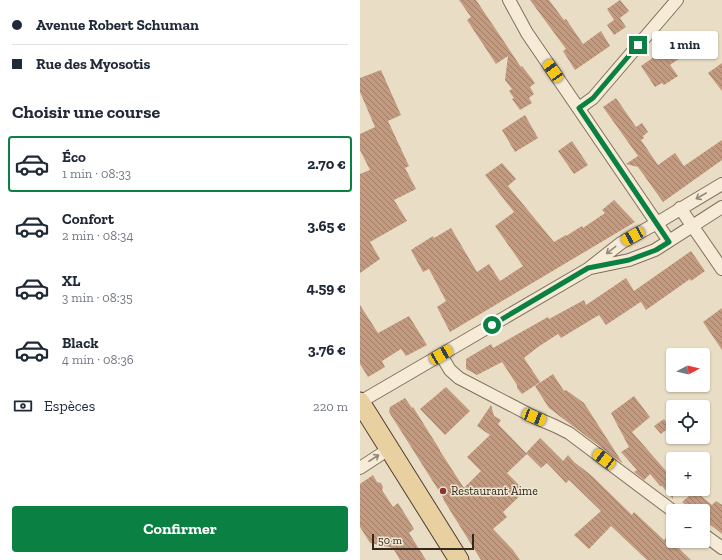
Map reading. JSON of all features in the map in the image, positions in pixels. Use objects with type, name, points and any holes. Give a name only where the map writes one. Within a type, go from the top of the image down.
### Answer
[{"type":"main road","points":[[360,402],[459,560]]},
{"type":"street","points":[[509,0],[528,33],[669,242]]},
{"type":"street","points":[[579,108],[593,98],[677,0]]},
{"type":"street","points":[[360,402],[588,268],[621,243],[722,184]]},
{"type":"street","points":[[588,268],[629,260],[656,250],[722,207]]},
{"type":"street","points":[[680,208],[722,269]]},
{"type":"street","points":[[441,355],[450,370],[459,378],[534,417],[569,433],[666,506]]},
{"type":"street","points":[[360,468],[389,448]]},
{"type":"street","points":[[710,539],[722,548]]},
{"type":"building","points":[[459,0],[476,0],[521,67],[522,66],[535,83],[530,87],[534,94],[529,98],[532,103],[520,110],[512,99],[514,98],[509,91],[512,89],[505,80],[508,56],[496,64],[467,20],[471,17]]},
{"type":"building","points":[[530,0],[549,0],[564,20],[566,19],[583,44],[601,31],[610,46],[575,70],[563,51],[566,49]]},
{"type":"building","points":[[620,0],[629,11],[620,18],[626,27],[614,35],[607,25],[614,20],[607,9]]},
{"type":"building","points":[[681,38],[690,51],[670,65],[678,76],[664,85],[662,83],[655,87],[641,66]]},
{"type":"building","points":[[722,63],[722,91],[708,73]]},
{"type":"building","points":[[381,70],[401,115],[388,121],[409,166],[405,168],[416,189],[394,200],[407,221],[370,242],[380,259],[360,273],[360,174],[370,170],[360,150],[360,134],[375,127],[360,92],[360,78]]},
{"type":"building","points":[[616,98],[636,127],[642,123],[648,132],[641,140],[658,165],[675,153],[684,166],[722,140],[722,160],[663,202],[638,167],[626,164],[638,156],[603,107]]},
{"type":"building","points":[[525,115],[538,138],[515,152],[502,130]]},
{"type":"building","points":[[572,141],[588,165],[574,174],[558,151]]},
{"type":"building","points":[[502,163],[516,179],[508,186],[554,242],[582,226],[583,228],[605,213],[602,210],[614,200],[635,222],[450,332],[437,307],[446,301],[429,269],[423,272],[411,250],[433,236],[434,238],[451,228],[477,272],[489,264],[500,281],[523,266],[495,226],[514,212],[485,175]]},
{"type":"building","points":[[691,251],[705,271],[691,281],[690,279],[646,310],[641,302],[606,325],[599,315],[561,338],[558,334],[524,358],[540,382],[522,394],[502,362],[477,375],[466,369],[466,359],[491,344],[493,348],[548,317],[549,319],[584,300],[586,305],[626,278],[634,291]]},
{"type":"building","points":[[360,305],[378,333],[409,316],[427,345],[406,356],[401,349],[382,361],[385,367],[368,377],[360,364]]},
{"type":"building","points":[[722,308],[722,350],[703,322]]},
{"type":"building","points":[[553,374],[564,391],[566,390],[584,403],[622,463],[549,408],[535,386]]},
{"type":"building","points":[[446,387],[470,411],[445,435],[420,409]]},
{"type":"building","points":[[634,396],[650,417],[632,432],[666,471],[666,491],[650,474],[644,480],[634,472],[637,470],[621,452],[629,447],[611,413]]},
{"type":"building","points":[[405,398],[412,408],[413,407],[464,488],[481,471],[467,457],[490,435],[477,426],[491,405],[494,416],[501,420],[498,424],[526,453],[540,438],[563,461],[568,455],[632,515],[634,512],[664,540],[666,538],[666,548],[678,548],[691,560],[647,560],[611,526],[589,549],[574,535],[601,511],[569,480],[566,483],[547,463],[541,468],[527,454],[507,473],[525,491],[503,512],[507,517],[493,529],[513,550],[520,560],[481,560],[389,412],[390,407]]},
{"type":"building","points":[[664,419],[666,422],[666,430],[661,434],[654,426]]},
{"type":"building","points":[[373,475],[377,482],[381,483],[383,487],[382,490],[393,507],[398,503],[408,519],[414,529],[409,533],[426,560],[400,560],[393,548],[370,543],[360,527],[360,484]]},
{"type":"building","points":[[689,496],[701,496],[712,505],[716,501],[722,505],[722,534],[710,525],[710,504],[685,504],[682,502]]},
{"type":"place","name":"Restaurant Aime","points":[[443,491]]},
{"type":"route","points":[[492,325],[588,268],[629,260],[656,250],[669,242],[579,108],[593,98],[638,45]]}]
